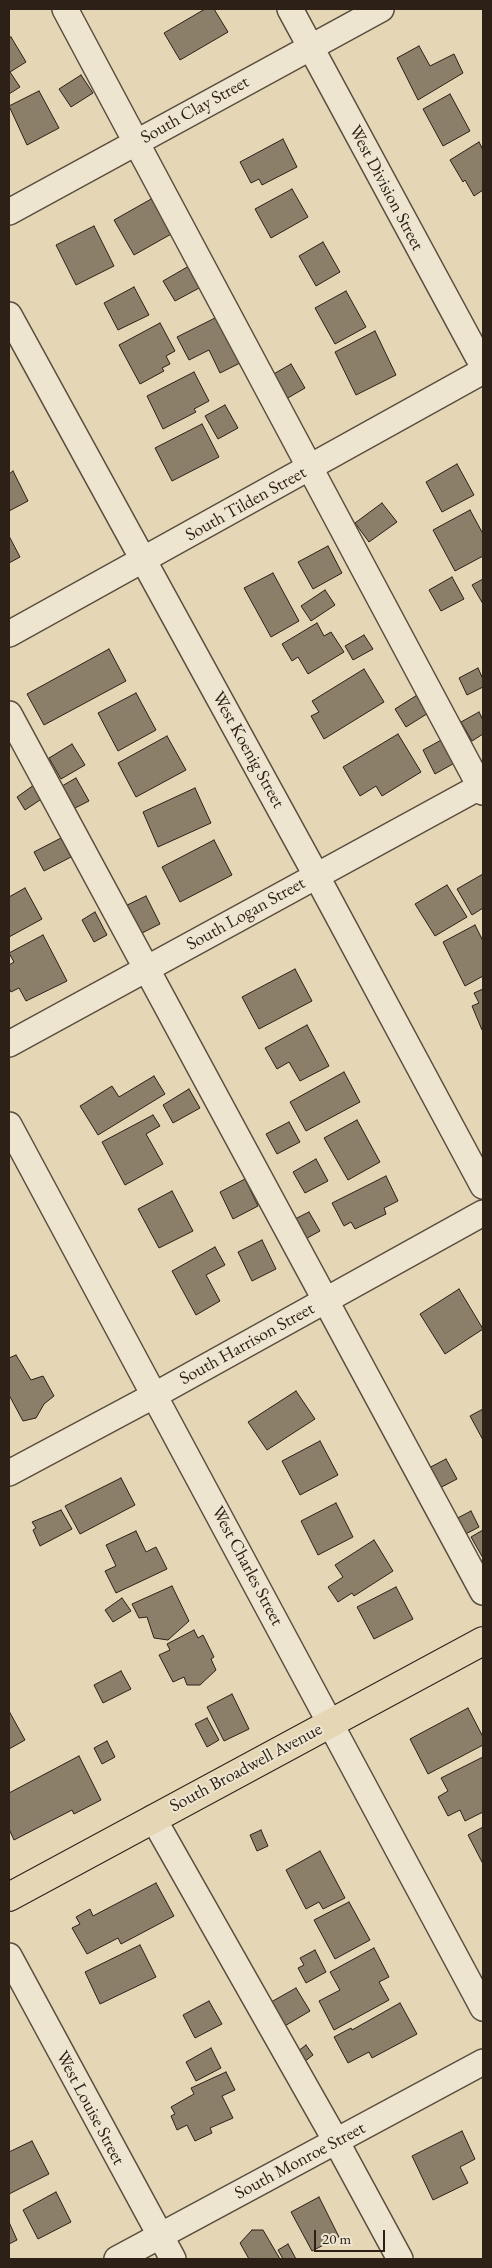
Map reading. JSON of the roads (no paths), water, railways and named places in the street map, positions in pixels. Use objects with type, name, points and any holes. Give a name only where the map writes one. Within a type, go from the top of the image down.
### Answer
[{"type":"main road","name":"South Broadwell Avenue","points":[[9,1897],[483,1641]]},
{"type":"street","points":[[65,9],[135,143],[482,788]]},
{"type":"street","name":"West Division Street","points":[[290,9],[483,366]]},
{"type":"street","name":"South Clay Street","points":[[9,212],[381,9]]},
{"type":"street","name":"West Koenig Street","points":[[9,315],[316,875],[483,1186]]},
{"type":"street","name":"South Tilden Street","points":[[9,634],[483,371]]},
{"type":"street","points":[[9,714],[483,1592]]},
{"type":"street","name":"South Logan Street","points":[[9,1044],[316,875],[482,788]]},
{"type":"street","name":"West Charles Street","points":[[9,1125],[483,2008]]},
{"type":"street","name":"South Harrison Street","points":[[9,1473],[155,1395],[483,1213]]},
{"type":"street","points":[[153,1818],[336,2141],[400,2259]]},
{"type":"street","name":"West Louise Street","points":[[9,1956],[173,2259]]},
{"type":"street","name":"South Monroe Street","points":[[117,2259],[483,2062]]}]
